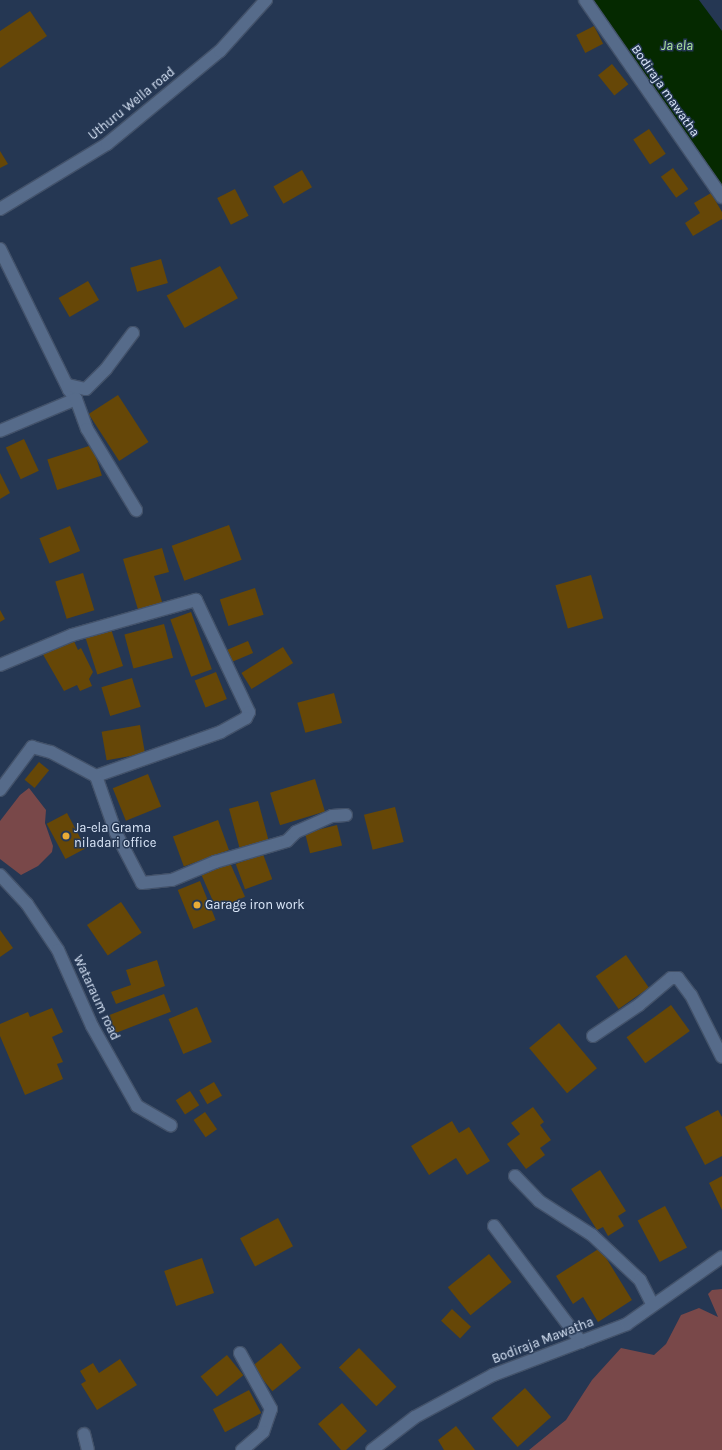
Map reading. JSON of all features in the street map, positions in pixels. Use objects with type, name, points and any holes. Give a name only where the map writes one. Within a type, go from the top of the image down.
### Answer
[{"type":"street","name":"Uthuru Wella road","points":[[0,209],[107,144],[220,51],[266,0]]},
{"type":"street","name":"Bodiraja mawatha","points":[[585,0],[722,198]]},
{"type":"street","points":[[0,249],[76,399],[87,429],[136,510]]},
{"type":"street","points":[[68,385],[86,389],[106,368],[133,333]]},
{"type":"street","points":[[0,431],[76,399]]},
{"type":"street","points":[[0,665],[72,635],[196,600],[243,696],[249,712],[246,718],[221,732],[96,776]]},
{"type":"street","points":[[0,790],[32,747],[51,752],[96,776],[116,833],[142,883],[172,880],[215,862],[287,841],[296,832],[332,816],[346,815]]},
{"type":"street","name":"Wataraum road","points":[[0,875],[27,904],[58,950],[92,1026],[137,1106],[171,1126]]},
{"type":"street","points":[[593,1036],[639,1005],[672,978],[678,978],[691,995],[722,1057]]},
{"type":"street","points":[[515,1176],[539,1201],[592,1235],[603,1245],[640,1280],[653,1305]]},
{"type":"street","points":[[494,1226],[581,1342]]},
{"type":"street","name":"Bodiraja Mawatha","points":[[372,1450],[415,1416],[493,1375],[627,1324],[722,1257]]},
{"type":"street","points":[[240,1354],[271,1409],[263,1432],[242,1450]]},
{"type":"street","points":[[84,1434],[88,1450]]},
{"type":"shaded area","points":[[29,788],[46,810],[45,823],[53,846],[52,852],[38,866],[21,875],[0,859],[0,821],[20,795]]},
{"type":"shaded area","points":[[722,1289],[722,1450],[529,1450],[566,1420],[592,1380],[621,1348],[654,1355],[666,1344],[681,1315],[699,1308],[718,1317],[708,1294],[712,1290]]},
{"type":"water","name":"Ja ela","points":[[593,0],[699,0],[722,31],[722,190]]},
{"type":"building","points":[[30,11],[47,36],[0,68],[0,31]]},
{"type":"building","points":[[594,26],[603,44],[585,53],[576,35]]},
{"type":"building","points":[[612,64],[628,84],[614,96],[598,75]]},
{"type":"building","points":[[649,129],[666,154],[650,164],[633,140]]},
{"type":"building","points":[[0,151],[8,164],[0,168]]},
{"type":"building","points":[[673,168],[688,189],[676,198],[661,177]]},
{"type":"building","points":[[302,170],[312,187],[283,204],[273,186]]},
{"type":"building","points":[[235,189],[249,216],[231,225],[217,198]]},
{"type":"building","points":[[711,193],[722,212],[722,219],[693,236],[685,223],[700,213],[694,203]]},
{"type":"building","points":[[161,259],[168,283],[137,292],[130,268]]},
{"type":"building","points":[[220,266],[238,298],[185,328],[167,296]]},
{"type":"building","points":[[88,281],[99,300],[70,317],[59,298]]},
{"type":"building","points":[[118,395],[148,442],[119,461],[89,414]]},
{"type":"building","points":[[24,439],[39,471],[21,479],[6,447]]},
{"type":"building","points":[[92,445],[102,475],[57,490],[47,460]]},
{"type":"building","points":[[0,473],[10,493],[0,499]]},
{"type":"building","points":[[229,525],[242,560],[184,581],[172,546]]},
{"type":"building","points":[[70,526],[80,551],[50,563],[39,538]]},
{"type":"building","points":[[162,548],[169,572],[154,576],[163,605],[139,613],[123,559]]},
{"type":"building","points":[[83,573],[94,610],[67,619],[55,581]]},
{"type":"building","points":[[591,575],[603,618],[568,628],[555,585]]},
{"type":"building","points":[[255,588],[264,615],[228,626],[220,599]]},
{"type":"building","points":[[0,610],[5,619],[0,622]]},
{"type":"building","points":[[191,612],[212,669],[191,677],[170,620]]},
{"type":"building","points":[[164,624],[173,658],[133,668],[124,635]]},
{"type":"building","points":[[111,629],[123,666],[97,674],[85,637]]},
{"type":"building","points":[[73,639],[78,650],[81,648],[93,672],[89,679],[92,686],[80,691],[77,685],[64,691],[41,651]]},
{"type":"building","points":[[248,641],[253,653],[230,663],[225,651]]},
{"type":"building","points":[[283,647],[293,663],[252,689],[241,673]]},
{"type":"building","points":[[216,672],[227,699],[206,708],[195,681]]},
{"type":"building","points":[[132,678],[141,707],[110,716],[101,687]]},
{"type":"building","points":[[334,693],[342,723],[305,733],[297,703]]},
{"type":"building","points":[[140,725],[145,754],[107,760],[102,732]]},
{"type":"building","points":[[39,762],[49,770],[35,788],[25,780]]},
{"type":"building","points":[[148,774],[161,806],[126,821],[113,788]]},
{"type":"building","points":[[315,779],[325,812],[280,825],[270,793]]},
{"type":"building","points":[[258,801],[269,841],[240,848],[229,809]]},
{"type":"building","points":[[395,807],[404,842],[373,850],[364,815]]},
{"type":"building","name":"Ja-ela Grama niladari office","points":[[67,813],[86,848],[65,859],[47,824]]},
{"type":"building","points":[[218,820],[229,850],[184,866],[173,836]]},
{"type":"building","points":[[337,825],[342,845],[310,853],[305,833]]},
{"type":"building","points":[[263,854],[272,879],[245,889],[236,864]]},
{"type":"building","points":[[230,863],[245,897],[217,909],[202,876]]},
{"type":"building","name":"Garage iron work","points":[[200,881],[216,920],[193,929],[178,890]]},
{"type":"building","points":[[121,902],[142,933],[108,956],[87,925]]},
{"type":"building","points":[[0,930],[13,948],[0,957]]},
{"type":"building","points":[[626,955],[649,988],[619,1009],[596,976]]},
{"type":"building","points":[[157,960],[165,986],[116,1004],[111,992],[131,985],[126,970]]},
{"type":"building","points":[[164,994],[171,1012],[116,1033],[109,1015]]},
{"type":"building","points":[[671,1005],[690,1031],[645,1063],[627,1037]]},
{"type":"building","points":[[197,1007],[212,1042],[183,1054],[168,1019]]},
{"type":"building","points":[[52,1008],[63,1032],[52,1037],[63,1062],[57,1064],[63,1079],[25,1095],[0,1036],[0,1024],[28,1012],[30,1017]]},
{"type":"building","points":[[559,1023],[597,1068],[567,1093],[529,1048]]},
{"type":"building","points":[[214,1082],[222,1096],[207,1104],[199,1090]]},
{"type":"building","points":[[190,1091],[199,1105],[185,1115],[176,1100]]},
{"type":"building","points":[[533,1107],[544,1122],[540,1125],[551,1140],[540,1148],[545,1155],[526,1169],[507,1144],[520,1134],[511,1123]]},
{"type":"building","points":[[718,1110],[722,1117],[722,1156],[705,1165],[685,1127]]},
{"type":"building","points":[[205,1112],[217,1129],[206,1137],[194,1120]]},
{"type":"building","points":[[452,1121],[459,1133],[469,1127],[490,1161],[467,1175],[456,1158],[429,1175],[411,1146]]},
{"type":"building","points":[[600,1170],[626,1211],[618,1216],[624,1226],[608,1236],[603,1227],[597,1230],[571,1189]]},
{"type":"building","points":[[722,1176],[722,1210],[709,1183]]},
{"type":"building","points":[[665,1206],[687,1247],[660,1262],[638,1221]]},
{"type":"building","points":[[278,1218],[293,1246],[255,1266],[240,1238]]},
{"type":"building","points":[[600,1248],[632,1300],[598,1322],[583,1297],[573,1304],[556,1276]]},
{"type":"building","points":[[489,1254],[512,1282],[470,1315],[448,1287]]},
{"type":"building","points":[[202,1258],[214,1293],[176,1306],[164,1271]]},
{"type":"building","points":[[452,1309],[471,1327],[460,1338],[441,1321]]},
{"type":"building","points":[[281,1343],[301,1368],[272,1391],[252,1366]]},
{"type":"building","points":[[359,1348],[397,1387],[376,1406],[339,1367]]},
{"type":"building","points":[[227,1355],[243,1375],[217,1397],[201,1376]]},
{"type":"building","points":[[120,1359],[137,1385],[97,1410],[81,1384],[86,1381],[80,1371],[93,1363],[99,1373]]},
{"type":"building","points":[[525,1388],[551,1417],[518,1447],[492,1418]]},
{"type":"building","points":[[249,1390],[261,1413],[225,1432],[213,1409]]},
{"type":"building","points":[[342,1403],[367,1431],[346,1450],[341,1450],[318,1424]]},
{"type":"building","points":[[456,1426],[475,1450],[444,1450],[438,1440]]},
{"type":"place","name":"Ja-ela Grama niladari office","points":[[66,836]]},
{"type":"place","name":"Garage iron work","points":[[197,905]]}]
